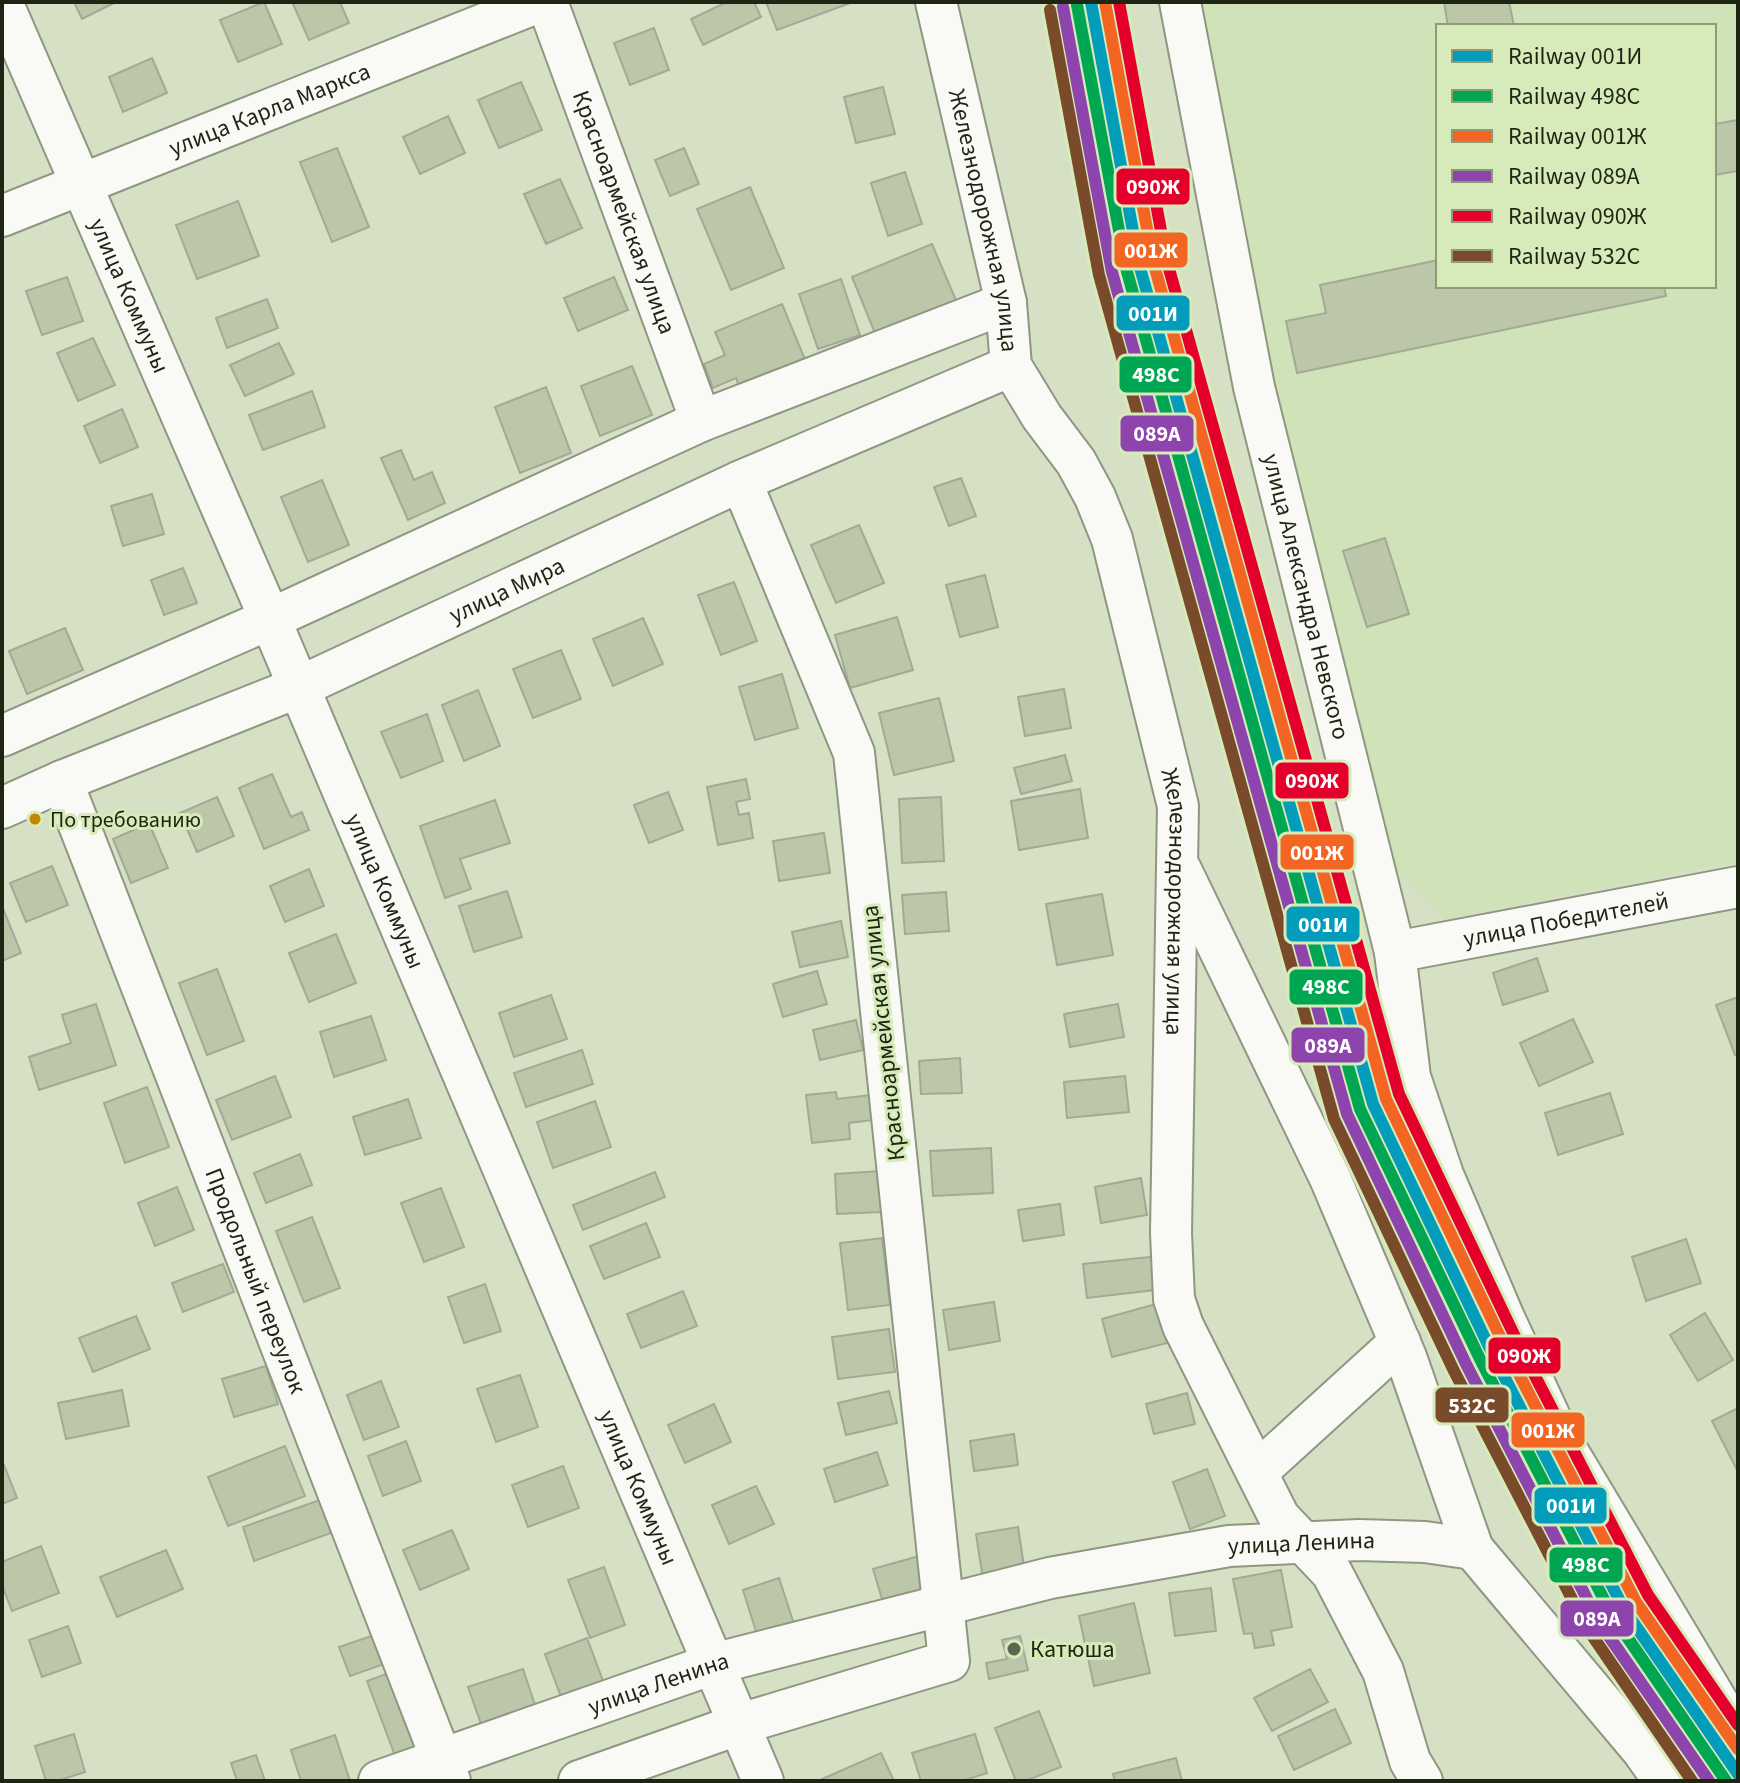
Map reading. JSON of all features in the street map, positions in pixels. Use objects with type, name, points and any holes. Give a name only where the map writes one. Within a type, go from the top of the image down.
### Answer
[{"type":"street","name":"улица Коммуны","points":[[2,2],[270,619],[763,1781]]},
{"type":"street","name":"улица Карла Маркса","points":[[2,216],[539,2]]},
{"type":"street","name":"Красноармейская улица","points":[[547,2],[701,421]]},
{"type":"street","name":"Железнодорожная улица","points":[[936,2],[1006,303],[1011,366],[1042,417],[1076,462],[1112,539],[1128,614],[1178,806],[1171,1233],[1174,1299],[1183,1326],[1279,1517],[1332,1573],[1383,1671],[1410,1761],[1422,1781]]},
{"type":"street","name":"улица Александра Невского","points":[[1180,2],[1254,387],[1395,952],[1410,1077],[1443,1175],[1559,1437],[1738,1736]]},
{"type":"street","points":[[2,736],[270,619],[701,421],[1006,303]]},
{"type":"street","name":"улица Мира","points":[[2,808],[299,687],[741,481],[1011,366]]},
{"type":"street","name":"Красноармейская улица","points":[[741,481],[854,753],[943,1605]]},
{"type":"street","name":"Продольный переулок","points":[[62,781],[446,1770]]},
{"type":"street","points":[[1178,863],[1330,1178],[1400,1342],[1473,1549],[1642,1750],[1664,1781]]},
{"type":"street","name":"улица Победителей","points":[[1395,952],[1738,887]]},
{"type":"street","points":[[1257,1472],[1400,1342]]},
{"type":"street","name":"улица Ленина","points":[[379,1781],[446,1770],[713,1664],[1050,1578],[1229,1546],[1302,1542],[1425,1542],[1473,1549]]},
{"type":"street","points":[[579,1781],[740,1724],[949,1661],[943,1605]]},
{"type":"shaded area","points":[[1203,2],[1738,2],[1738,860],[1444,919],[1380,850],[1292,510]]},
{"type":"building","points":[[74,2],[116,2],[82,19]]},
{"type":"building","points":[[264,2],[282,44],[238,62],[220,20]]},
{"type":"building","points":[[340,2],[349,23],[309,40],[293,4]]},
{"type":"building","points":[[727,2],[754,2],[761,17],[703,45],[691,19]]},
{"type":"building","points":[[766,2],[853,2],[777,30]]},
{"type":"building","points":[[1444,2],[1509,2],[1514,24],[1448,24]]},
{"type":"building","points":[[654,28],[669,70],[630,85],[614,43]]},
{"type":"building","points":[[152,58],[167,93],[123,112],[109,77]]},
{"type":"building","points":[[521,82],[542,130],[499,148],[478,100]]},
{"type":"building","points":[[883,87],[895,134],[856,143],[844,97]]},
{"type":"building","points":[[448,116],[465,153],[420,174],[403,137]]},
{"type":"building","points":[[1738,120],[1738,171],[1716,175],[1716,124]]},
{"type":"building","points":[[337,148],[369,227],[332,242],[300,162]]},
{"type":"building","points":[[684,148],[699,184],[670,196],[655,160]]},
{"type":"building","points":[[905,172],[922,224],[888,236],[871,183]]},
{"type":"building","points":[[560,179],[582,228],[546,244],[524,194]]},
{"type":"building","points":[[750,187],[784,268],[731,290],[697,209]]},
{"type":"building","points":[[238,201],[259,256],[197,279],[176,225]]},
{"type":"building","points":[[932,244],[958,305],[877,338],[852,277]]},
{"type":"building","points":[[1436,260],[1436,288],[1664,288],[1666,296],[1297,373],[1286,321],[1326,313],[1320,285]]},
{"type":"building","points":[[67,277],[83,321],[42,335],[26,291]]},
{"type":"building","points":[[614,277],[628,310],[578,331],[564,298]]},
{"type":"building","points":[[841,279],[860,335],[818,349],[799,294]]},
{"type":"building","points":[[267,299],[278,328],[227,348],[216,318]]},
{"type":"building","points":[[782,304],[806,362],[740,389],[736,378],[713,388],[704,364],[725,355],[715,332]]},
{"type":"building","points":[[93,338],[115,385],[78,401],[57,353]]},
{"type":"building","points":[[279,343],[294,374],[245,396],[230,365]]},
{"type":"building","points":[[632,366],[652,415],[600,436],[581,386]]},
{"type":"building","points":[[546,387],[571,453],[520,473],[495,407]]},
{"type":"building","points":[[312,391],[325,427],[263,450],[249,415]]},
{"type":"building","points":[[122,409],[138,447],[100,463],[84,426]]},
{"type":"building","points":[[401,450],[414,480],[432,472],[445,503],[408,520],[381,458]]},
{"type":"building","points":[[961,478],[976,516],[949,526],[934,487]]},
{"type":"building","points":[[322,480],[349,545],[308,562],[281,497]]},
{"type":"building","points":[[152,494],[164,534],[123,546],[111,506]]},
{"type":"building","points":[[859,525],[884,583],[836,603],[811,545]]},
{"type":"building","points":[[1385,538],[1409,614],[1367,627],[1343,551]]},
{"type":"building","points":[[183,568],[197,603],[164,615],[151,580]]},
{"type":"building","points":[[985,575],[998,627],[960,637],[946,585]]},
{"type":"building","points":[[734,582],[757,641],[721,655],[698,595]]},
{"type":"building","points":[[897,617],[913,670],[850,688],[835,635]]},
{"type":"building","points":[[643,618],[663,664],[613,686],[593,639]]},
{"type":"building","points":[[65,628],[83,670],[27,694],[9,651]]},
{"type":"building","points":[[561,650],[581,699],[533,718],[513,669]]},
{"type":"building","points":[[782,674],[798,728],[755,740],[739,687]]},
{"type":"building","points":[[1064,689],[1071,728],[1025,736],[1018,697]]},
{"type":"building","points":[[478,690],[500,746],[464,761],[442,705]]},
{"type":"building","points":[[939,698],[954,761],[894,775],[879,713]]},
{"type":"building","points":[[427,714],[443,761],[401,778],[381,732]]},
{"type":"building","points":[[1065,755],[1072,781],[1021,794],[1014,768]]},
{"type":"building","points":[[272,774],[291,817],[302,812],[309,830],[264,849],[239,788]]},
{"type":"building","points":[[746,779],[750,799],[736,802],[739,815],[749,813],[753,838],[718,845],[707,787]]},
{"type":"building","points":[[1080,789],[1088,838],[1019,850],[1011,801]]},
{"type":"building","points":[[668,792],[683,830],[649,843],[634,805]]},
{"type":"building","points":[[217,797],[234,836],[197,852],[180,813]]},
{"type":"building","points":[[941,797],[944,861],[902,863],[899,799]]},
{"type":"building","points":[[495,800],[510,843],[460,859],[471,889],[445,898],[420,826]]},
{"type":"building","points":[[149,823],[168,868],[131,883],[113,839]]},
{"type":"building","points":[[824,833],[830,873],[779,881],[773,841]]},
{"type":"building","points":[[52,866],[68,905],[26,922],[10,883]]},
{"type":"building","points":[[309,869],[324,906],[285,922],[270,886]]},
{"type":"building","points":[[507,891],[522,937],[474,952],[459,906]]},
{"type":"building","points":[[946,892],[949,931],[905,934],[902,895]]},
{"type":"building","points":[[1102,894],[1113,955],[1057,965],[1046,904]]},
{"type":"building","points":[[2,906],[21,953],[2,961]]},
{"type":"building","points":[[841,921],[848,957],[800,967],[792,932]]},
{"type":"building","points":[[336,934],[356,983],[309,1002],[289,953]]},
{"type":"building","points":[[1537,958],[1548,991],[1503,1005],[1493,973]]},
{"type":"building","points":[[217,969],[244,1041],[207,1055],[179,983]]},
{"type":"building","points":[[817,971],[827,1004],[783,1017],[773,984]]},
{"type":"building","points":[[551,995],[567,1039],[514,1057],[499,1013]]},
{"type":"building","points":[[1738,997],[1738,1053],[1735,1055],[1716,1005]]},
{"type":"building","points":[[96,1004],[116,1065],[39,1090],[29,1057],[71,1043],[62,1015]]},
{"type":"building","points":[[1118,1004],[1124,1037],[1070,1047],[1064,1014]]},
{"type":"building","points":[[371,1016],[386,1060],[334,1077],[320,1032]]},
{"type":"building","points":[[1573,1019],[1593,1062],[1539,1086],[1520,1043]]},
{"type":"building","points":[[856,1020],[863,1050],[820,1060],[813,1030]]},
{"type":"building","points":[[582,1050],[593,1084],[526,1107],[514,1073]]},
{"type":"building","points":[[960,1058],[962,1093],[921,1094],[919,1061]]},
{"type":"building","points":[[275,1076],[291,1117],[232,1140],[216,1100]]},
{"type":"building","points":[[1125,1076],[1129,1112],[1067,1118],[1064,1082]]},
{"type":"building","points":[[147,1087],[169,1147],[125,1163],[104,1103]]},
{"type":"building","points":[[836,1092],[837,1099],[870,1095],[873,1120],[849,1123],[850,1139],[812,1143],[806,1095]]},
{"type":"building","points":[[1610,1093],[1623,1134],[1558,1155],[1545,1113]]},
{"type":"building","points":[[408,1099],[421,1138],[365,1155],[353,1117]]},
{"type":"building","points":[[595,1101],[611,1147],[553,1168],[537,1122]]},
{"type":"building","points":[[991,1148],[993,1193],[933,1196],[930,1151]]},
{"type":"building","points":[[300,1154],[312,1185],[266,1203],[254,1173]]},
{"type":"building","points":[[880,1171],[882,1212],[837,1214],[835,1174]]},
{"type":"building","points":[[655,1172],[665,1197],[583,1230],[573,1205]]},
{"type":"building","points":[[1141,1178],[1147,1215],[1101,1223],[1095,1187]]},
{"type":"building","points":[[177,1187],[194,1230],[155,1246],[138,1203]]},
{"type":"building","points":[[441,1188],[464,1247],[424,1262],[401,1203]]},
{"type":"building","points":[[1060,1204],[1064,1235],[1023,1241],[1018,1210]]},
{"type":"building","points":[[312,1217],[340,1288],[304,1302],[276,1231]]},
{"type":"building","points":[[646,1223],[660,1257],[604,1279],[590,1246]]},
{"type":"building","points":[[882,1238],[890,1305],[848,1310],[840,1243]]},
{"type":"building","points":[[1686,1239],[1701,1283],[1646,1301],[1632,1257]]},
{"type":"building","points":[[1159,1256],[1163,1289],[1087,1298],[1083,1264]]},
{"type":"building","points":[[223,1264],[234,1292],[183,1312],[172,1283]]},
{"type":"building","points":[[485,1284],[501,1331],[464,1343],[448,1297]]},
{"type":"building","points":[[683,1291],[697,1326],[641,1348],[627,1314]]},
{"type":"building","points":[[994,1302],[1000,1341],[949,1350],[943,1310]]},
{"type":"building","points":[[1156,1304],[1167,1343],[1112,1357],[1102,1319]]},
{"type":"building","points":[[1705,1313],[1733,1360],[1698,1381],[1670,1335]]},
{"type":"building","points":[[136,1316],[150,1349],[93,1372],[79,1338]]},
{"type":"building","points":[[889,1329],[895,1372],[838,1379],[832,1337]]},
{"type":"building","points":[[266,1366],[278,1404],[234,1417],[222,1379]]},
{"type":"building","points":[[520,1375],[538,1427],[496,1442],[477,1389]]},
{"type":"building","points":[[381,1381],[399,1427],[364,1440],[347,1395]]},
{"type":"building","points":[[122,1390],[129,1426],[66,1439],[58,1403]]},
{"type":"building","points":[[889,1391],[897,1423],[846,1435],[838,1403]]},
{"type":"building","points":[[1187,1393],[1195,1424],[1154,1434],[1146,1404]]},
{"type":"building","points":[[714,1404],[731,1442],[685,1463],[668,1425]]},
{"type":"building","points":[[1738,1408],[1738,1470],[1737,1470],[1712,1421]]},
{"type":"building","points":[[1014,1434],[1018,1465],[974,1471],[970,1441]]},
{"type":"building","points":[[406,1441],[421,1481],[383,1496],[368,1456]]},
{"type":"building","points":[[285,1446],[305,1496],[228,1526],[208,1477]]},
{"type":"building","points":[[877,1452],[888,1485],[835,1502],[824,1469]]},
{"type":"building","points":[[2,1460],[17,1498],[2,1504]]},
{"type":"building","points":[[563,1466],[579,1508],[528,1527],[512,1485]]},
{"type":"building","points":[[1207,1469],[1225,1516],[1190,1529],[1173,1482]]},
{"type":"building","points":[[756,1486],[774,1524],[729,1544],[712,1505]]},
{"type":"building","points":[[320,1500],[331,1533],[254,1561],[243,1527]]},
{"type":"building","points":[[1018,1527],[1025,1573],[983,1579],[976,1534]]},
{"type":"building","points":[[452,1530],[469,1569],[420,1590],[403,1550]]},
{"type":"building","points":[[41,1546],[59,1593],[12,1611],[2,1585],[2,1562]]},
{"type":"building","points":[[166,1550],[183,1589],[117,1617],[100,1577]]},
{"type":"building","points":[[919,1556],[931,1595],[885,1609],[873,1569]]},
{"type":"building","points":[[604,1567],[625,1625],[590,1638],[568,1580]]},
{"type":"building","points":[[1281,1570],[1292,1627],[1271,1631],[1274,1645],[1255,1648],[1252,1633],[1244,1634],[1233,1579]]},
{"type":"building","points":[[779,1578],[796,1630],[759,1641],[743,1590]]},
{"type":"building","points":[[1211,1588],[1216,1631],[1175,1636],[1169,1593]]},
{"type":"building","points":[[1134,1603],[1150,1673],[1094,1686],[1079,1616]]},
{"type":"building","points":[[68,1626],[81,1663],[42,1677],[29,1640]]},
{"type":"building","points":[[380,1633],[390,1662],[350,1676],[339,1647]]},
{"type":"building","name":"Катюша","points":[[1020,1636],[1028,1670],[989,1679],[986,1663],[1007,1659],[1002,1640]]},
{"type":"building","points":[[587,1638],[608,1694],[566,1710],[545,1654]]},
{"type":"building","points":[[523,1669],[540,1720],[486,1738],[468,1687]]},
{"type":"building","points":[[1310,1669],[1328,1702],[1272,1731],[1254,1698]]},
{"type":"building","points":[[397,1670],[427,1750],[397,1761],[367,1681]]},
{"type":"building","points":[[1335,1709],[1351,1743],[1294,1770],[1278,1736]]},
{"type":"building","points":[[1039,1711],[1061,1767],[1025,1781],[1016,1781],[995,1728]]},
{"type":"building","points":[[74,1734],[85,1772],[57,1781],[46,1781],[35,1746]]},
{"type":"building","points":[[975,1734],[987,1773],[962,1781],[921,1781],[912,1753]]},
{"type":"building","points":[[335,1735],[350,1781],[301,1781],[291,1750]]},
{"type":"building","points":[[881,1753],[894,1781],[822,1779]]},
{"type":"building","points":[[256,1755],[265,1781],[237,1781],[231,1763]]},
{"type":"building","points":[[1176,1758],[1182,1781],[1115,1781],[1113,1774]]},
{"type":"rail line","name":"001И","points":[[1091,2],[1139,264],[1373,1104],[1492,1353],[1624,1609],[1738,1774]]},
{"type":"rail line","name":"001Ж","points":[[1105,2],[1153,261],[1386,1099],[1505,1347],[1636,1602],[1738,1749]]},
{"type":"rail line","name":"090Ж","points":[[1119,2],[1166,258],[1399,1094],[1517,1341],[1648,1595],[1738,1725]]},
{"type":"rail line","name":"498С","points":[[1077,5],[1126,268],[1360,1109],[1480,1359],[1612,1615],[1726,1781]]},
{"type":"rail line","name":"089А","points":[[1063,7],[1112,272],[1347,1114],[1467,1366],[1599,1622],[1709,1781]]},
{"type":"rail line","name":"532С","points":[[1050,10],[1099,275],[1334,1119],[1454,1371],[1587,1628],[1692,1781]]},
{"type":"place","name":"По требованию","points":[[35,819]]},
{"type":"place","name":"Катюша","points":[[1014,1649]]}]
